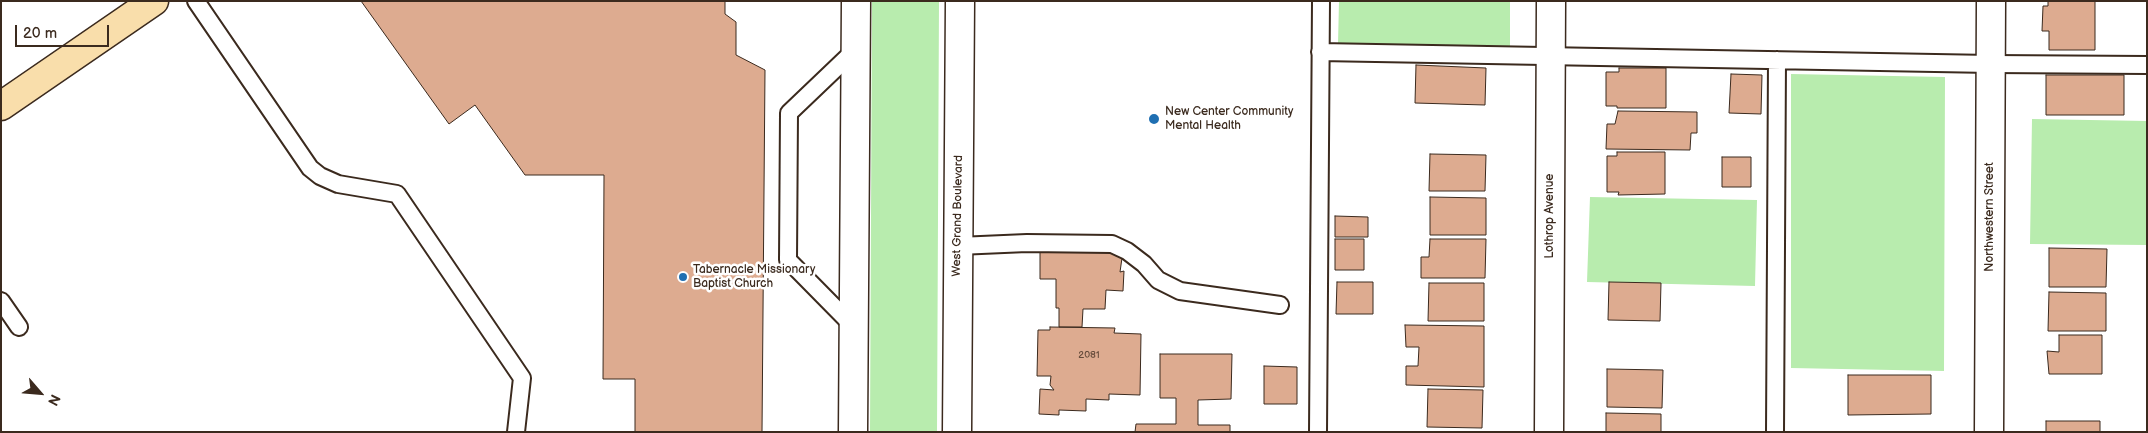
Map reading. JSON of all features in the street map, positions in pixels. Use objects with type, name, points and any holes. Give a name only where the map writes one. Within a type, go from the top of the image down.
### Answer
[{"type":"main road","points":[[1,106],[154,1]]},
{"type":"main road","points":[[853,432],[856,1]]},
{"type":"main road","name":"West Grand Boulevard","points":[[957,432],[960,1]]},
{"type":"main road","name":"Lothrop Avenue","points":[[1550,432],[1551,1]]},
{"type":"main road","name":"Northwestern Street","points":[[1988,432],[1992,1]]},
{"type":"lane","points":[[196,1],[310,168],[320,176],[338,184],[397,194],[522,378],[516,432]]},
{"type":"lane","points":[[1318,432],[1320,1]]},
{"type":"lane","points":[[854,327],[788,260],[789,114],[855,50]]},
{"type":"lane","points":[[1320,52],[2147,65]]},
{"type":"lane","points":[[1774,432],[1777,60]]},
{"type":"lane","points":[[958,246],[1027,243],[1112,244],[1127,250],[1144,264],[1158,280],[1180,291],[1280,305]]},
{"type":"lane","points":[[1,301],[19,327]]},
{"type":"green space","points":[[872,1],[939,1],[937,432],[870,432]]},
{"type":"green space","points":[[1339,1],[1510,1],[1510,46],[1338,44]]},
{"type":"green space","points":[[1791,74],[1945,77],[1944,371],[1791,368]]},
{"type":"green space","points":[[2032,119],[2147,121],[2147,245],[2030,244]]},
{"type":"green space","points":[[1590,197],[1757,200],[1755,286],[1587,282]]},
{"type":"building","name":"Tabernacle Missionary Baptist Church","points":[[361,1],[725,1],[725,14],[736,22],[736,55],[765,70],[762,432],[635,432],[635,379],[603,379],[604,175],[525,175],[475,105],[449,124]]},
{"type":"building","points":[[2048,1],[2095,1],[2095,50],[2049,50],[2049,31],[2042,31],[2043,6],[2048,6]]},
{"type":"building","points":[[1416,65],[1486,68],[1485,105],[1415,103]]},
{"type":"building","points":[[1619,68],[1666,68],[1666,108],[1617,108],[1617,106],[1606,106],[1606,72],[1619,72]]},
{"type":"building","points":[[1731,74],[1762,75],[1761,114],[1729,113]]},
{"type":"building","points":[[2046,75],[2124,75],[2124,115],[2046,115]]},
{"type":"building","points":[[1618,111],[1697,112],[1697,133],[1691,133],[1690,150],[1606,149],[1607,124],[1615,124]]},
{"type":"building","points":[[1617,152],[1665,152],[1665,194],[1618,195],[1619,192],[1607,192],[1607,156],[1617,156]]},
{"type":"building","points":[[1430,154],[1486,155],[1485,191],[1429,191]]},
{"type":"building","points":[[1722,157],[1751,157],[1751,187],[1722,187]]},
{"type":"building","points":[[1430,197],[1486,198],[1486,235],[1430,235]]},
{"type":"building","points":[[1335,216],[1368,217],[1368,237],[1335,237]]},
{"type":"building","points":[[1335,239],[1364,239],[1364,270],[1335,270]]},
{"type":"building","points":[[1430,239],[1486,239],[1485,278],[1421,278],[1421,257],[1429,257]]},
{"type":"building","points":[[2049,248],[2107,249],[2106,287],[2049,287]]},
{"type":"building","points":[[1040,249],[1117,252],[1122,258],[1120,272],[1124,271],[1123,291],[1106,290],[1105,309],[1083,309],[1082,327],[1059,327],[1059,308],[1056,308],[1056,279],[1040,279]]},
{"type":"building","points":[[1337,282],[1373,282],[1373,314],[1336,314]]},
{"type":"building","points":[[1609,282],[1661,283],[1660,321],[1608,320]]},
{"type":"building","points":[[1429,283],[1484,283],[1484,321],[1428,321]]},
{"type":"building","points":[[2049,292],[2106,293],[2106,331],[2048,331]]},
{"type":"building","points":[[1405,325],[1484,326],[1484,387],[1406,385],[1406,366],[1418,366],[1419,347],[1406,347]]},
{"type":"building","points":[[1050,327],[1115,328],[1114,333],[1141,334],[1140,395],[1109,394],[1109,400],[1086,399],[1086,411],[1059,410],[1059,415],[1039,414],[1040,389],[1054,390],[1050,385],[1051,376],[1037,376],[1038,330],[1050,330]]},
{"type":"building","points":[[2059,335],[2102,335],[2102,374],[2049,374],[2047,351],[2059,352]]},
{"type":"building","points":[[1160,354],[1232,354],[1231,399],[1198,400],[1198,425],[1230,425],[1230,432],[1135,432],[1136,424],[1176,424],[1176,398],[1160,398]]},
{"type":"building","points":[[1264,366],[1297,367],[1297,404],[1264,404]]},
{"type":"building","points":[[1607,369],[1663,370],[1662,408],[1607,407]]},
{"type":"building","points":[[1848,375],[1931,375],[1931,414],[1848,415]]},
{"type":"building","points":[[1428,389],[1483,390],[1482,428],[1427,427]]},
{"type":"building","points":[[1606,413],[1661,414],[1661,432],[1606,432]]},
{"type":"building","points":[[2046,421],[2100,421],[2100,432],[2046,432]]},
{"type":"place","name":"New Center Community Mental Health","points":[[1154,119]]},
{"type":"place","name":"Tabernacle Missionary Baptist Church","points":[[683,277]]}]
